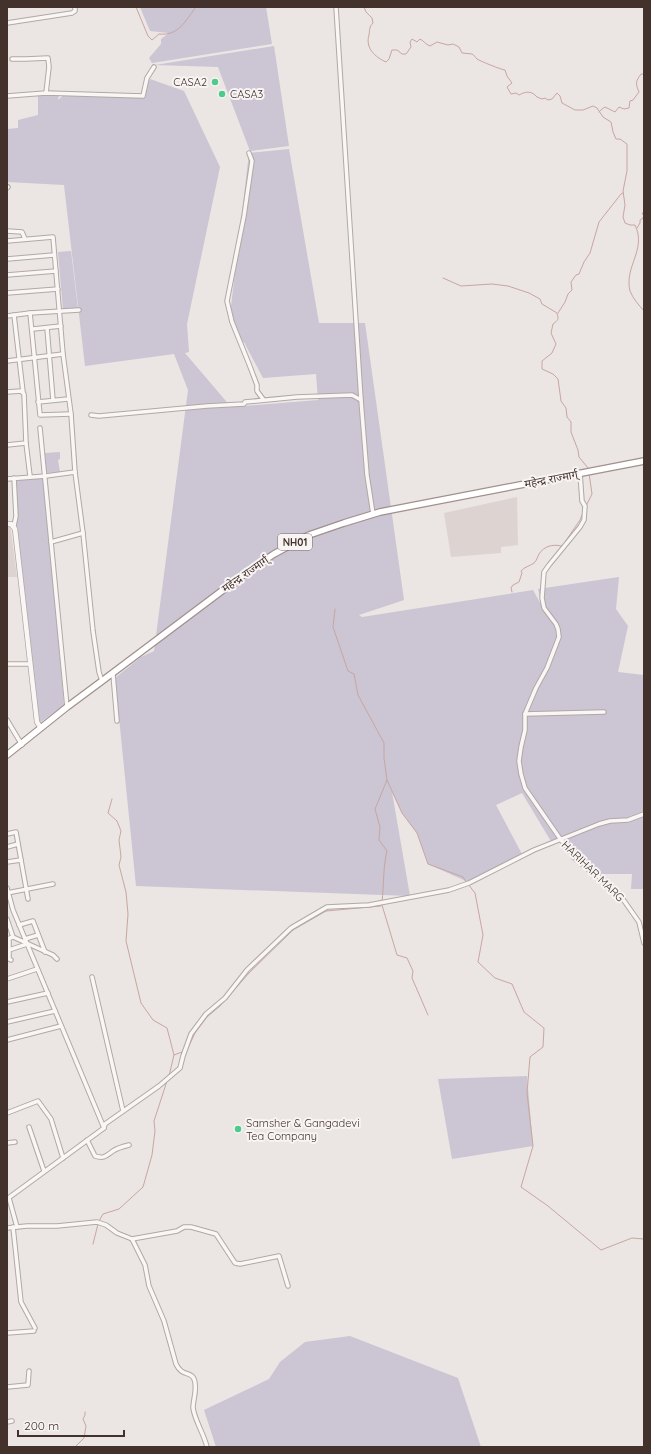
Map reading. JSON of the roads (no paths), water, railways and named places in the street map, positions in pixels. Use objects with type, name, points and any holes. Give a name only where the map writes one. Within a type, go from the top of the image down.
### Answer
[{"type":"highway","name":"महेन्द्र राज्मार्ग्","points":[[7,755],[67,707],[247,572],[274,554],[309,535],[373,514],[644,461]]},
{"type":"street","points":[[7,23],[72,13],[75,11],[75,7]]},
{"type":"street","points":[[336,7],[361,400],[367,475],[373,514]]},
{"type":"street","points":[[12,58],[26,60],[48,58],[49,67],[46,93]]},
{"type":"street","points":[[7,96],[46,93],[143,96],[147,78],[154,67]]},
{"type":"street","points":[[249,153],[252,161],[244,216],[227,301],[232,322],[250,364],[257,385],[257,391],[263,399]]},
{"type":"street","points":[[7,232],[22,232],[25,239]]},
{"type":"street","points":[[7,241],[53,237],[63,354],[71,414],[75,472],[93,631],[99,672],[102,681]]},
{"type":"street","points":[[7,259],[54,254]]},
{"type":"street","points":[[7,275],[56,271]]},
{"type":"street","points":[[7,293],[58,289]]},
{"type":"street","points":[[7,316],[79,310]]},
{"type":"street","points":[[30,313],[33,329],[34,358],[40,416],[71,414]]},
{"type":"street","points":[[14,316],[23,392],[26,443],[30,476]]},
{"type":"street","points":[[33,329],[61,326]]},
{"type":"street","points":[[47,328],[53,400]]},
{"type":"street","points":[[7,360],[19,360],[63,354]]},
{"type":"street","points":[[7,392],[23,392]]},
{"type":"street","points":[[91,415],[99,416],[244,404],[245,402],[263,399],[352,395],[361,400]]},
{"type":"street","points":[[38,402],[68,399]]},
{"type":"street","points":[[40,428],[46,476],[67,707]]},
{"type":"street","points":[[7,445],[26,443]]},
{"type":"street","points":[[7,479],[75,472]]},
{"type":"street","name":"HARIHAR MARG","points":[[580,473],[582,501],[585,506],[584,520],[544,572],[542,598],[544,608],[556,624],[559,637],[526,714],[524,739],[519,761],[525,788],[561,840],[581,862],[620,895],[639,922],[644,943]]},
{"type":"street","points":[[14,478],[16,516],[14,526],[37,722],[41,728]]},
{"type":"street","points":[[7,524],[14,526]]},
{"type":"street","points":[[51,542],[83,533]]},
{"type":"street","points":[[7,664],[30,664]]},
{"type":"street","points":[[113,674],[117,721]]},
{"type":"street","points":[[526,714],[604,712]]},
{"type":"street","points":[[7,720],[22,744]]},
{"type":"street","points":[[7,1333],[34,1329],[21,1302],[13,1210],[8,1198],[104,1128],[105,1124],[160,1086],[180,1068],[192,1034],[206,1014],[225,998],[247,970],[291,928],[327,907],[369,905],[456,888],[534,850],[599,824],[610,821],[628,820],[644,814]]},
{"type":"street","points":[[7,834],[16,832],[28,899]]},
{"type":"street","points":[[7,847],[18,844]]},
{"type":"street","points":[[7,862],[21,860]]},
{"type":"street","points":[[8,893],[54,884]]},
{"type":"street","points":[[7,888],[19,925],[104,1128]]},
{"type":"street","points":[[7,912],[13,910]]},
{"type":"street","points":[[7,919],[10,938],[9,959],[11,960]]},
{"type":"street","points":[[19,925],[33,921],[45,952]]},
{"type":"street","points":[[25,939],[38,935]]},
{"type":"street","points":[[10,938],[53,955],[57,959]]},
{"type":"street","points":[[9,950],[27,944]]},
{"type":"street","points":[[7,979],[38,969]]},
{"type":"street","points":[[92,977],[123,1111]]},
{"type":"street","points":[[7,1002],[48,993]]},
{"type":"street","points":[[7,1022],[55,1011]]},
{"type":"street","points":[[7,1040],[61,1026]]},
{"type":"street","points":[[7,1113],[38,1101],[51,1119],[63,1158]]},
{"type":"street","points":[[29,1127],[44,1172]]},
{"type":"street","points":[[87,1140],[95,1156],[101,1158],[107,1157],[115,1149],[130,1145]]},
{"type":"street","points":[[7,1143],[14,1142]]},
{"type":"street","points":[[7,1213],[13,1210]]},
{"type":"street","points":[[7,1228],[57,1226],[97,1222],[106,1225],[117,1234],[132,1239],[191,1227],[216,1234],[235,1263],[240,1264],[279,1256],[288,1286]]},
{"type":"street","points":[[132,1239],[145,1264],[149,1286],[164,1321],[176,1364],[182,1372],[191,1375],[194,1378],[193,1408],[207,1447]]},
{"type":"street","points":[[7,1388],[28,1385],[29,1371]]},
{"type":"street","points":[[7,1422],[12,1421]]},
{"type":"waterway","points":[[136,7],[148,36],[152,40],[159,34],[172,33],[177,30],[196,7]]},
{"type":"waterway","points":[[364,7],[366,12],[372,18],[373,23],[370,27],[368,44],[372,52],[378,58],[386,62],[389,59],[392,50],[397,50],[402,54],[406,54],[411,47],[410,42],[412,39],[417,42],[420,39],[430,46],[437,42],[448,45],[453,44],[459,47],[462,53],[472,54],[479,60],[505,70],[512,83],[507,87],[511,94],[516,93],[519,95],[529,92],[537,97],[548,100],[552,99],[557,93],[560,96],[562,103],[575,110],[583,110],[593,106],[597,108],[603,117],[611,122],[616,139],[620,139],[627,144],[627,171],[623,191],[625,205],[623,217],[625,223],[635,225],[638,234],[637,250],[629,282],[631,294],[644,311]]},
{"type":"waterway","points":[[599,112],[605,107],[615,112],[619,107],[624,109],[629,108],[630,101],[633,100],[639,92],[637,80],[641,74],[644,74]]},
{"type":"waterway","points":[[558,313],[568,294],[572,290],[571,282],[576,275],[579,274],[590,253],[599,222],[623,193]]},
{"type":"waterway","points":[[637,228],[640,220],[644,216],[642,213],[644,213]]},
{"type":"waterway","points":[[443,278],[461,286],[492,284],[508,286],[529,293],[540,299],[542,304],[557,313],[558,320],[553,324],[551,333],[556,344],[552,353],[542,361],[542,369],[553,374],[558,379],[561,401],[566,408],[567,417],[571,422],[571,432],[579,457],[588,470]]},
{"type":"waterway","points":[[587,504],[592,494],[589,473]]},
{"type":"waterway","points":[[565,542],[582,515]]},
{"type":"waterway","points":[[512,592],[511,588],[519,582],[522,573],[521,571],[534,563],[543,549],[555,545],[563,545]]},
{"type":"waterway","points":[[335,609],[333,627],[348,671],[354,674],[358,695],[384,743],[384,758],[387,780],[375,809],[380,827],[379,840],[387,851],[384,869],[382,902]]},
{"type":"waterway","points":[[387,780],[402,813],[417,833],[428,864],[463,877],[466,882]]},
{"type":"waterway","points":[[112,799],[108,813],[117,821],[121,831],[119,840],[121,857],[119,865],[126,892],[128,914],[126,941],[141,1003],[153,1020],[167,1028],[174,1055],[169,1076]]},
{"type":"waterway","points":[[468,884],[475,893],[483,935],[478,962],[495,978],[512,984],[524,1012],[544,1028],[543,1047],[530,1057],[527,1093],[533,1146],[521,1187],[548,1206],[601,1250],[632,1238],[644,1239]]},
{"type":"waterway","points":[[382,905],[397,955],[407,958],[413,971],[412,978],[428,1015]]},
{"type":"waterway","points":[[187,1050],[195,1033],[207,1017],[220,1006],[249,973],[293,930],[326,911],[381,906]]},
{"type":"waterway","points":[[174,1055],[182,1052]]},
{"type":"waterway","points":[[99,1221],[103,1214],[119,1209],[143,1187],[152,1155],[155,1131],[154,1121],[167,1081]]},
{"type":"waterway","points":[[93,1244],[98,1224]]},
{"type":"waterway","points":[[75,1447],[84,1438],[86,1426],[83,1419],[85,1412]]},
{"type":"place","name":"CASA2","points":[[215,82]]},
{"type":"place","name":"CASA3","points":[[222,94]]},
{"type":"place","name":"Samsher & Gangadevi Tea Company","points":[[238,1129]]}]
